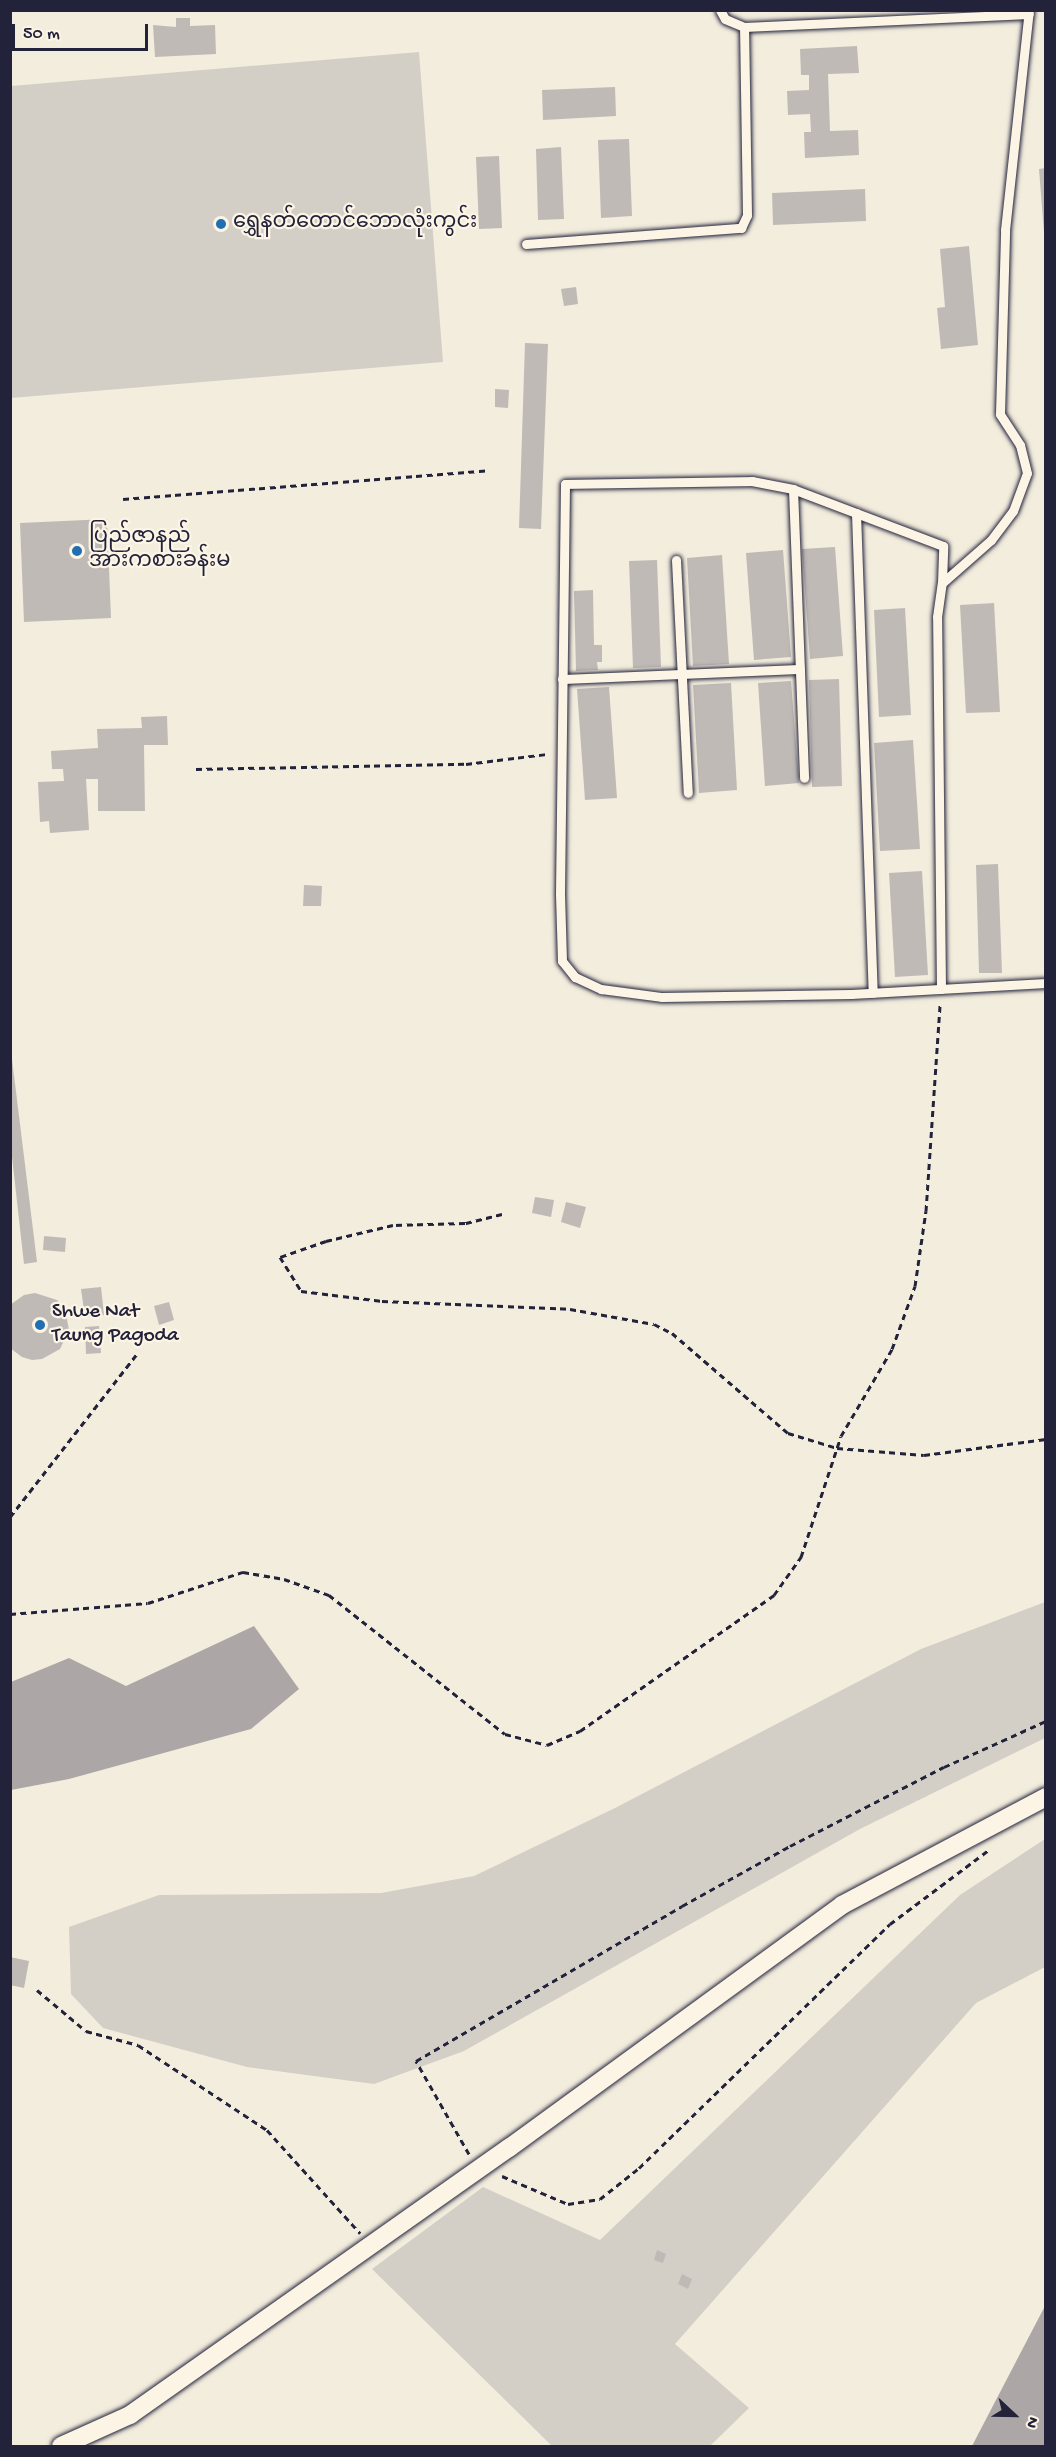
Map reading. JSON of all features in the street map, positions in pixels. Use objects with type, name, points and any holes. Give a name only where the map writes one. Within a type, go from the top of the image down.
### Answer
[{"type":"street","points":[[61,2446],[130,2415],[482,2167],[842,1905],[1046,1797]]},
{"type":"lane","points":[[720,10],[725,19],[744,27],[1029,12],[1005,230],[1000,414],[1020,445],[1027,474],[1013,511],[991,540],[942,583]]},
{"type":"lane","points":[[526,244],[741,228],[747,215],[744,27]]},
{"type":"lane","points":[[941,989],[937,617],[942,583],[943,546],[793,489],[752,481],[565,484],[560,894],[562,961],[575,977],[601,989],[662,997],[873,993],[1046,983]]},
{"type":"lane","points":[[793,489],[804,778]]},
{"type":"lane","points":[[856,513],[873,993]]},
{"type":"lane","points":[[676,560],[688,793]]},
{"type":"lane","points":[[562,679],[800,669]]},
{"type":"path","points":[[123,499],[489,470]]},
{"type":"path","points":[[196,769],[466,764],[561,753]]},
{"type":"path","points":[[10,1614],[148,1603],[243,1572],[284,1579],[329,1595],[505,1734],[547,1745],[580,1731],[774,1595],[801,1557],[841,1437],[892,1349],[915,1286],[926,1211],[941,989]]},
{"type":"path","points":[[502,1214],[465,1223],[393,1225],[326,1240],[280,1257],[301,1291],[382,1301],[570,1309],[654,1324],[672,1333],[788,1433],[837,1448],[924,1455],[1046,1439]]},
{"type":"path","points":[[10,1517],[139,1351]]},
{"type":"path","points":[[991,1848],[890,1924],[639,2168],[600,2199],[568,2204],[482,2167],[467,2153],[416,2061],[681,1906],[790,1846],[944,1767],[1046,1721]]},
{"type":"path","points":[[37,1990],[86,2031],[138,2044],[267,2130],[371,2245]]},
{"type":"shaded area","name":"ရွှေနတ်တောင်ဘောလုံးကွင်း","points":[[419,52],[443,362],[11,398],[11,86]]},
{"type":"shaded area","points":[[1045,1602],[1045,1738],[860,1829],[464,2051],[374,2084],[247,2067],[103,2028],[71,1994],[69,1927],[159,1895],[381,1893],[474,1876],[615,1808],[921,1649]]},
{"type":"shaded area","points":[[254,1626],[299,1689],[251,1729],[69,1779],[11,1790],[11,1682],[69,1658],[126,1686]]},
{"type":"shaded area","points":[[1045,1839],[1045,1967],[976,2003],[675,2344],[749,2408],[710,2446],[552,2446],[372,2269],[483,2187],[600,2240],[960,1895]]},
{"type":"shaded area","points":[[1045,2306],[1045,2446],[972,2446]]},
{"type":"building","points":[[176,18],[190,18],[190,26],[215,25],[216,54],[155,57],[153,25],[176,27]]},
{"type":"building","points":[[857,46],[859,73],[828,74],[830,131],[858,130],[859,155],[805,158],[804,132],[811,132],[810,114],[788,115],[787,91],[809,90],[809,75],[801,75],[800,49]]},
{"type":"building","points":[[615,87],[616,116],[543,120],[542,90]]},
{"type":"building","points":[[629,139],[632,216],[601,218],[598,140]]},
{"type":"building","points":[[561,147],[564,219],[538,220],[536,149]]},
{"type":"building","points":[[499,156],[502,228],[479,229],[476,157]]},
{"type":"building","points":[[1046,168],[1046,233],[1044,233],[1039,169]]},
{"type":"building","points":[[865,189],[866,221],[773,225],[772,193]]},
{"type":"building","points":[[969,246],[978,345],[941,349],[937,308],[945,307],[940,249]]},
{"type":"building","points":[[576,287],[578,304],[564,306],[561,289]]},
{"type":"building","points":[[525,343],[548,344],[541,529],[519,528]]},
{"type":"building","points":[[495,389],[509,390],[508,408],[495,407]]},
{"type":"building","points":[[107,519],[111,618],[24,622],[20,523]]},
{"type":"building","points":[[835,547],[843,656],[810,659],[802,549]]},
{"type":"building","points":[[783,550],[791,657],[754,660],[746,553]]},
{"type":"building","points":[[722,555],[729,664],[693,666],[687,558]]},
{"type":"building","points":[[657,560],[661,667],[633,668],[629,561]]},
{"type":"building","points":[[593,590],[594,645],[602,645],[602,662],[597,662],[598,670],[576,671],[574,591]]},
{"type":"building","points":[[994,603],[1000,712],[966,713],[960,605]]},
{"type":"building","points":[[905,608],[911,715],[879,717],[874,610]]},
{"type":"building","points":[[839,679],[842,786],[812,787],[809,680]]},
{"type":"building","points":[[791,681],[799,783],[765,786],[758,683]]},
{"type":"building","points":[[731,683],[737,790],[699,793],[693,685]]},
{"type":"building","points":[[609,687],[617,798],[585,800],[577,689]]},
{"type":"building","points":[[167,716],[168,745],[144,745],[145,811],[98,811],[98,779],[86,779],[89,830],[50,833],[49,821],[40,822],[38,782],[64,781],[63,769],[52,769],[51,751],[98,748],[97,729],[142,728],[141,717]]},
{"type":"building","points":[[913,740],[920,849],[880,851],[874,743]]},
{"type":"building","points":[[998,864],[1002,973],[979,973],[976,865]]},
{"type":"building","points":[[922,871],[928,975],[895,977],[889,873]]},
{"type":"building","points":[[304,885],[322,886],[321,906],[303,906]]},
{"type":"building","points":[[10,1043],[37,1262],[24,1264],[10,1139]]},
{"type":"building","points":[[535,1197],[554,1200],[551,1217],[532,1213]]},
{"type":"building","points":[[566,1202],[586,1207],[580,1228],[561,1222]]},
{"type":"building","points":[[44,1236],[66,1238],[65,1252],[43,1250]]},
{"type":"building","points":[[101,1287],[104,1315],[85,1317],[81,1289]]},
{"type":"building","name":"Shwe Nat Taung Pagoda","points":[[35,1293],[57,1300],[65,1309],[69,1330],[60,1349],[42,1359],[32,1360],[22,1357],[10,1348],[10,1305],[24,1295]]},
{"type":"building","points":[[169,1302],[174,1320],[159,1325],[154,1306]]},
{"type":"building","points":[[99,1326],[101,1353],[86,1354],[85,1327]]},
{"type":"building","points":[[10,1957],[29,1961],[24,1988],[10,1985]]},
{"type":"building","points":[[657,2250],[666,2254],[663,2263],[654,2260]]},
{"type":"building","points":[[682,2274],[692,2279],[688,2289],[678,2284]]},
{"type":"place","name":"ရွှေနတ်တောင်ဘောလုံးကွင်း","points":[[221,224]]},
{"type":"place","name":"ပြည်ဇာနည် အားကစားခန်းမ","points":[[77,551]]},
{"type":"place","name":"Shwe Nat Taung Pagoda","points":[[40,1325]]}]
